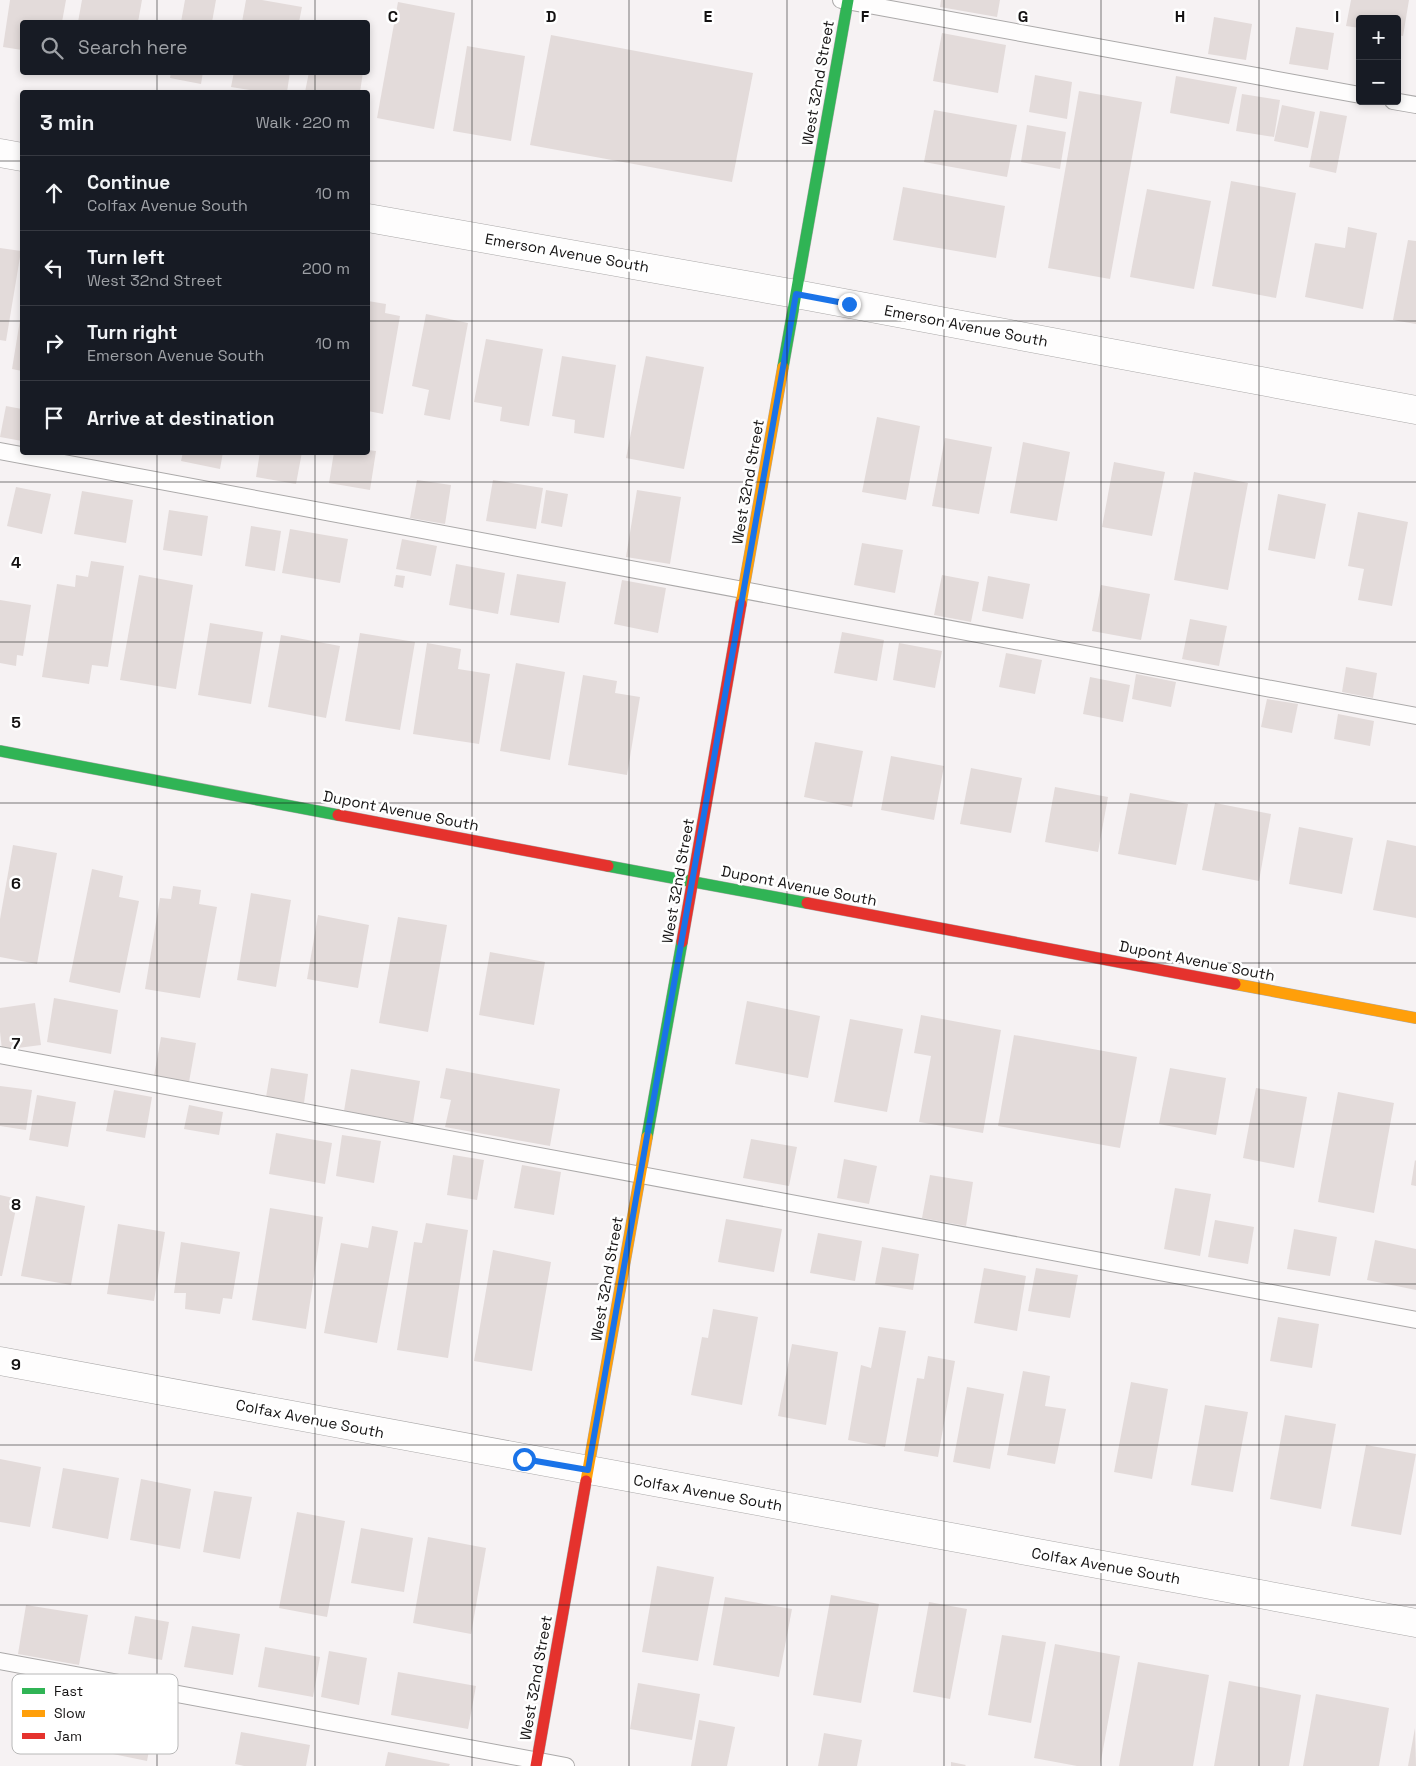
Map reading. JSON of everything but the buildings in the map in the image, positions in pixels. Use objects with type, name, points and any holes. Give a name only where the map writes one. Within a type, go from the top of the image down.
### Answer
[{"type":"street","name":"West 32nd Street","points":[[536,1763],[744,591],[846,0]]},
{"type":"street","points":[[0,153],[20,157]]},
{"type":"street","name":"Emerson Avenue South","points":[[370,218],[796,294],[1416,410]]},
{"type":"street","name":"Dupont Avenue South","points":[[0,751],[1416,1018]]},
{"type":"street","name":"Colfax Avenue South","points":[[0,1360],[1416,1623]]},
{"type":"lane","points":[[846,0],[1356,94]]},
{"type":"lane","points":[[1401,103],[1416,106]]},
{"type":"lane","points":[[0,451],[20,455]]},
{"type":"lane","points":[[21,455],[1416,716]]},
{"type":"lane","points":[[0,1055],[1416,1320]]},
{"type":"lane","points":[[0,1661],[68,1674]]},
{"type":"lane","points":[[178,1695],[536,1763],[566,1766]]},
{"type":"traffic: fast","points":[[783,367],[848,0]]},
{"type":"traffic: fast","points":[[0,751],[338,815]]},
{"type":"traffic: fast","points":[[608,866],[807,903]]},
{"type":"traffic: fast","points":[[647,1137],[682,942]]},
{"type":"traffic: slow","points":[[741,604],[783,367]]},
{"type":"traffic: slow","points":[[1235,984],[1416,1018]]},
{"type":"traffic: slow","points":[[586,1481],[647,1137]]},
{"type":"traffic: jam","points":[[682,942],[741,604]]},
{"type":"traffic: jam","points":[[338,815],[608,866]]},
{"type":"traffic: jam","points":[[807,903],[1235,984]]},
{"type":"traffic: jam","points":[[536,1766],[586,1481]]},
{"type":"route","points":[[524,1459],[588,1470],[796,294],[849,304]]}]
